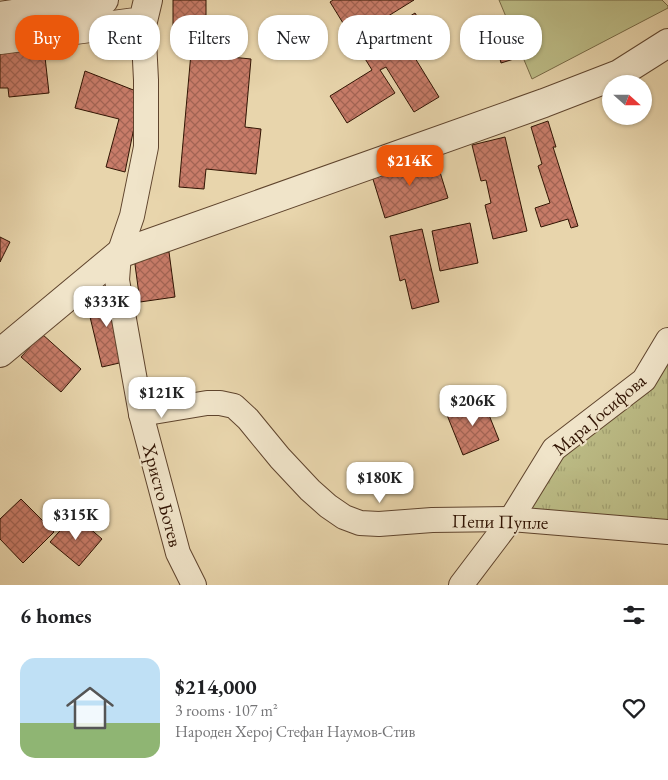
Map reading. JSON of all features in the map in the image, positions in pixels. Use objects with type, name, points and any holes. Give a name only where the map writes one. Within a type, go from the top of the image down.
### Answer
[{"type":"street","points":[[0,16],[104,0]]},
{"type":"street","points":[[0,40],[146,11]]},
{"type":"street","name":"Христо Ботев","points":[[146,11],[146,146],[132,216],[119,254],[117,280],[141,414],[178,553],[194,585]]},
{"type":"street","points":[[0,353],[119,254],[563,96],[619,74],[668,44]]},
{"type":"street","name":"Мара Јосифова","points":[[461,585],[511,519],[554,449],[644,380],[668,340]]},
{"type":"street","name":"Пепи Пупле","points":[[141,414],[207,403],[220,402],[234,406],[248,419],[280,458],[310,490],[344,517],[360,523],[379,524],[432,520],[511,519],[668,532]]},
{"type":"green space","points":[[499,0],[662,0],[668,6],[668,8],[532,79],[524,60],[542,60],[542,15],[505,15]]},
{"type":"green space","points":[[668,340],[668,532],[511,519],[554,449],[644,380]]},
{"type":"building","points":[[173,0],[206,0],[206,15],[173,15]]},
{"type":"building","points":[[333,0],[414,0],[390,15],[338,15],[330,2]]},
{"type":"building","points":[[15,51],[15,60],[45,60],[49,93],[9,97],[8,88],[0,88],[0,53]]},
{"type":"building","points":[[251,59],[245,127],[261,129],[256,174],[206,169],[204,189],[179,187],[190,60]]},
{"type":"building","points":[[366,60],[416,60],[439,97],[414,112],[386,67],[380,70],[395,93],[347,123],[330,96],[372,70]]},
{"type":"building","points":[[85,71],[141,93],[125,172],[106,167],[119,119],[75,108]]},
{"type":"building","points":[[548,121],[556,147],[553,147],[578,226],[571,228],[568,219],[541,227],[535,208],[550,203],[538,166],[542,164],[531,127]]},
{"type":"building","points":[[505,137],[527,231],[493,239],[485,205],[491,203],[486,180],[481,181],[472,145]]},
{"type":"building","points":[[435,156],[448,198],[385,218],[372,176]]},
{"type":"building","points":[[470,223],[478,263],[440,271],[432,231]]},
{"type":"building","points":[[422,229],[439,302],[412,309],[405,279],[400,281],[390,236]]},
{"type":"building","points":[[0,237],[10,242],[0,262]]},
{"type":"building","points":[[169,252],[175,297],[140,302],[134,257]]},
{"type":"building","points":[[111,289],[128,361],[102,367],[85,296]]},
{"type":"building","points":[[42,334],[81,369],[61,392],[21,357]]},
{"type":"building","points":[[483,400],[499,440],[463,455],[447,415]]},
{"type":"building","points":[[21,499],[54,532],[23,563],[0,539],[0,519]]},
{"type":"building","points":[[74,515],[102,539],[79,566],[50,542]]}]
